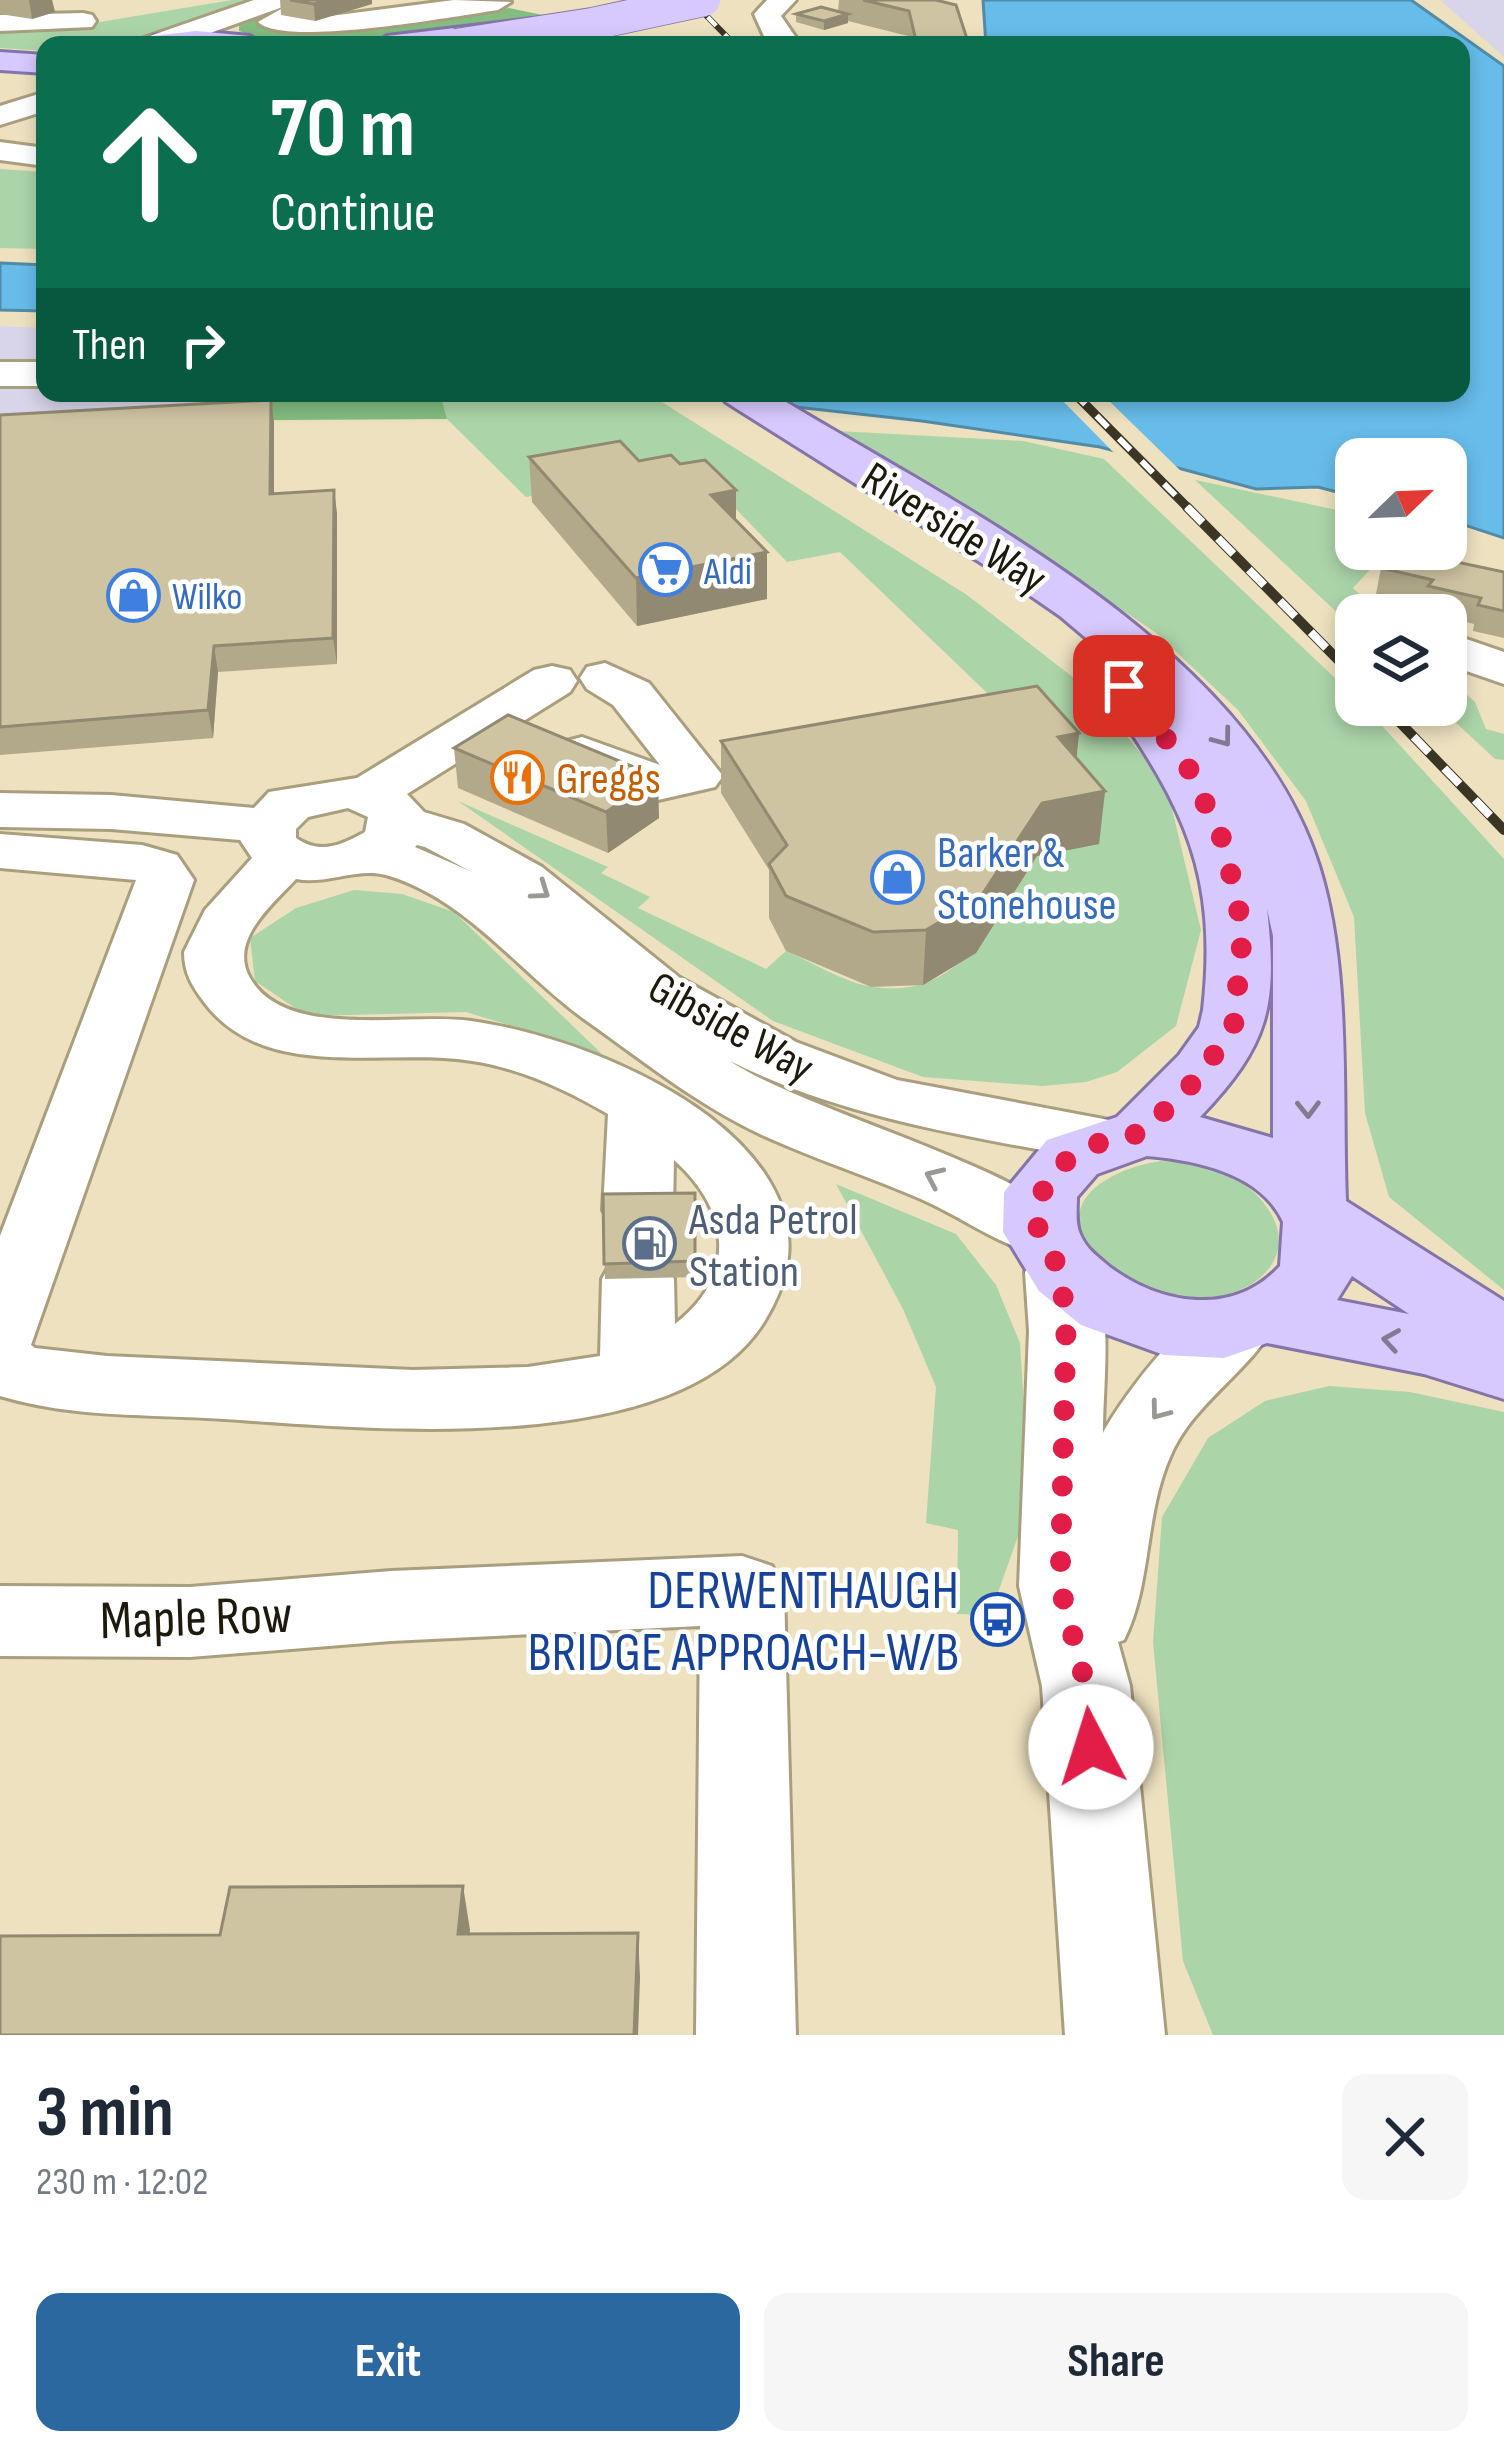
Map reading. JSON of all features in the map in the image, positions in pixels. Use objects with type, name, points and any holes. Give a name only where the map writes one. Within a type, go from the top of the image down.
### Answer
[{"type":"main road","points":[[482,36],[670,0]]},
{"type":"main road","points":[[498,36],[592,24],[704,0]]},
{"type":"main road","points":[[0,57],[36,55]]},
{"type":"main road","points":[[0,57],[36,66]]},
{"type":"main road","name":"Riverside Way","points":[[709,402],[1026,570],[1133,646],[1183,690],[1243,765],[1283,844],[1299,897],[1314,1211]]},
{"type":"main road","name":"Riverside Way","points":[[752,402],[1050,623],[1124,686],[1187,765],[1224,843],[1243,930],[1234,1023],[1202,1074],[1124,1137]]},
{"type":"main road","points":[[1314,1211],[1323,1246],[1317,1274],[1299,1298],[1254,1320],[1199,1329],[1121,1313],[1087,1295],[1049,1251],[1038,1201],[1051,1175],[1074,1154],[1124,1137],[1182,1134],[1257,1157],[1288,1178],[1314,1211],[1504,1338]]},
{"type":"main road","points":[[1254,1320],[1428,1346],[1504,1370]]},
{"type":"street","points":[[777,36],[767,14],[783,0]]},
{"type":"street","points":[[280,9],[272,22],[315,26],[499,2]]},
{"type":"street","points":[[241,35],[280,9]]},
{"type":"street","points":[[0,22],[82,21]]},
{"type":"street","points":[[0,96],[36,74]]},
{"type":"street","points":[[0,96],[36,100]]},
{"type":"street","points":[[0,374],[36,374]]},
{"type":"street","points":[[378,824],[551,682],[536,673],[536,658],[555,646],[578,643],[614,654],[616,668],[604,678],[631,694],[696,776],[658,784],[561,745]]},
{"type":"street","points":[[1467,655],[1504,668]]},
{"type":"street","name":"Gibside Way","points":[[0,1361],[17,1373],[39,1378],[338,1396],[529,1396],[662,1366],[710,1338],[737,1307],[752,1275],[751,1206],[707,1151],[641,1106],[560,1062],[516,1050],[468,1040],[341,1039],[271,1027],[225,990],[212,965],[218,935],[276,841],[275,814],[307,797],[327,793],[378,824],[405,862],[471,893],[596,998],[719,1084],[783,1118],[950,1184],[1049,1251]]},
{"type":"street","points":[[0,810],[111,812],[276,841]]},
{"type":"street","name":"Gibside Way","points":[[378,824],[428,828],[518,875],[670,999],[792,1066],[893,1100],[1124,1137]]},
{"type":"street","points":[[0,851],[142,862],[157,867],[164,880],[0,1334]]},
{"type":"street","points":[[638,1373],[641,1106]]},
{"type":"street","points":[[1049,1251],[1066,1330],[1060,1586],[1086,1686],[1114,2035]]},
{"type":"street","points":[[1086,1686],[1102,1547],[1133,1453],[1154,1414],[1254,1320]]},
{"type":"street","name":"Maple Row","points":[[0,1621],[190,1622],[391,1606],[742,1591],[746,2035]]},
{"type":"shaded area","points":[[1440,0],[1504,0],[1504,57]]},
{"type":"shaded area","points":[[0,326],[36,328],[36,402],[261,402],[0,426]]},
{"type":"green space","points":[[232,0],[265,0],[159,36],[36,36],[36,50],[0,48],[0,30],[58,29]]},
{"type":"green space","points":[[294,0],[280,14],[255,22],[304,32],[509,8],[557,18],[440,36],[258,36],[239,31],[239,21]]},
{"type":"green space","points":[[0,169],[36,171],[36,249],[0,248]]},
{"type":"green space","points":[[235,402],[442,402],[447,419],[0,422]]},
{"type":"green space","points":[[442,402],[662,402],[967,595],[1088,689],[1166,784],[1201,930],[1176,1026],[1117,1072],[1086,1082],[1042,1086],[923,1077],[773,1021],[458,801],[608,867],[601,873],[650,897],[638,908],[766,969],[786,951],[873,987],[904,988],[953,968],[991,928],[1037,856],[1097,844],[1033,737],[840,552],[787,562],[713,485],[625,478],[526,497],[447,419]]},
{"type":"green space","points":[[837,431],[1023,441],[1104,459],[1335,678],[1335,726],[1382,726],[1504,859],[1504,1290],[1389,1197],[1365,1113],[1354,917],[1306,801],[1238,710],[1155,632],[983,517]]},
{"type":"green space","points":[[1195,480],[1335,510],[1335,570],[1370,570],[1353,588],[1359,594],[1335,594],[1335,610]]},
{"type":"green space","points":[[1467,695],[1486,729],[1504,734],[1504,760],[1495,759],[1460,726],[1467,726]]},
{"type":"green space","points":[[354,890],[402,894],[454,912],[602,1054],[466,1012],[307,1016],[255,981],[250,938],[296,908]]},
{"type":"green space","points":[[1161,1161],[1223,1172],[1262,1201],[1277,1228],[1279,1243],[1266,1272],[1249,1286],[1205,1298],[1158,1292],[1115,1273],[1084,1240],[1081,1206],[1091,1192],[1122,1172]]},
{"type":"green space","points":[[836,1184],[956,1234],[996,1285],[1020,1343],[1025,1424],[1022,1525],[990,1615],[957,1614],[958,1530],[926,1523],[936,1387],[903,1309]]},
{"type":"green space","points":[[1329,1386],[1410,1392],[1504,1412],[1504,2035],[1213,2035],[1183,1961],[1153,1642],[1162,1517],[1208,1438],[1265,1401]]},
{"type":"water","points":[[983,0],[1411,0],[1462,36],[985,36]]},
{"type":"water","points":[[1470,42],[1504,66],[1504,538],[1467,526],[1467,438],[1335,438],[1335,491],[1318,487],[1256,489],[1100,447],[750,402],[1470,402]]},
{"type":"water","points":[[0,263],[36,265],[36,311],[0,310]]},
{"type":"pier","points":[[1064,402],[1110,402],[1187,477],[1120,459]]},
{"type":"building","points":[[863,0],[936,0],[956,5],[966,36],[915,36],[909,11]]},
{"type":"building","points":[[821,7],[848,14],[824,21],[796,14]]},
{"type":"building","points":[[271,402],[270,494],[334,490],[333,638],[214,646],[208,710],[0,727],[0,415]]},
{"type":"building","points":[[620,441],[639,461],[671,455],[680,464],[705,460],[736,490],[711,495],[767,552],[636,578],[529,457]]},
{"type":"building","points":[[1467,564],[1504,572],[1504,611],[1478,605],[1481,598],[1428,586],[1433,580],[1390,570],[1467,570]]},
{"type":"building","name":"Barker & Stonehouse","points":[[1037,686],[1079,733],[1058,737],[1105,791],[1042,803],[980,898],[926,930],[873,932],[786,896],[769,864],[787,845],[721,741]]},
{"type":"building","points":[[508,715],[658,777],[606,812],[454,748]]},
{"type":"building","name":"Asda Petrol Station","points":[[695,1193],[695,1261],[604,1264],[603,1194]]},
{"type":"building","points":[[463,1886],[458,1934],[638,1933],[634,2035],[0,2035],[0,1936],[220,1935],[230,1887]]},
{"type":"railway","points":[[691,0],[726,36]]},
{"type":"railway","points":[[1083,402],[1190,510]]},
{"type":"railway","points":[[1187,507],[1335,657]]},
{"type":"railway","points":[[1403,726],[1504,830]]},
{"type":"place","name":"Aldi","points":[[665,570]]},
{"type":"place","name":"Wilko","points":[[133,595]]},
{"type":"place","name":"Greggs","points":[[517,777]]},
{"type":"place","name":"Barker & Stonehouse","points":[[898,877]]},
{"type":"place","name":"Asda Petrol Station","points":[[650,1244]]},
{"type":"place","name":"DERWENTHAUGH BRIDGE APPROACH-W/B","points":[[998,1620]]},
{"type":"route","points":[[1091,1747],[1086,1686],[1060,1586],[1066,1330],[1061,1272],[1038,1230],[1038,1201],[1051,1175],[1074,1154],[1106,1140],[1142,1133],[1202,1074],[1234,1023],[1243,930],[1224,843],[1187,765],[1124,686]]}]
